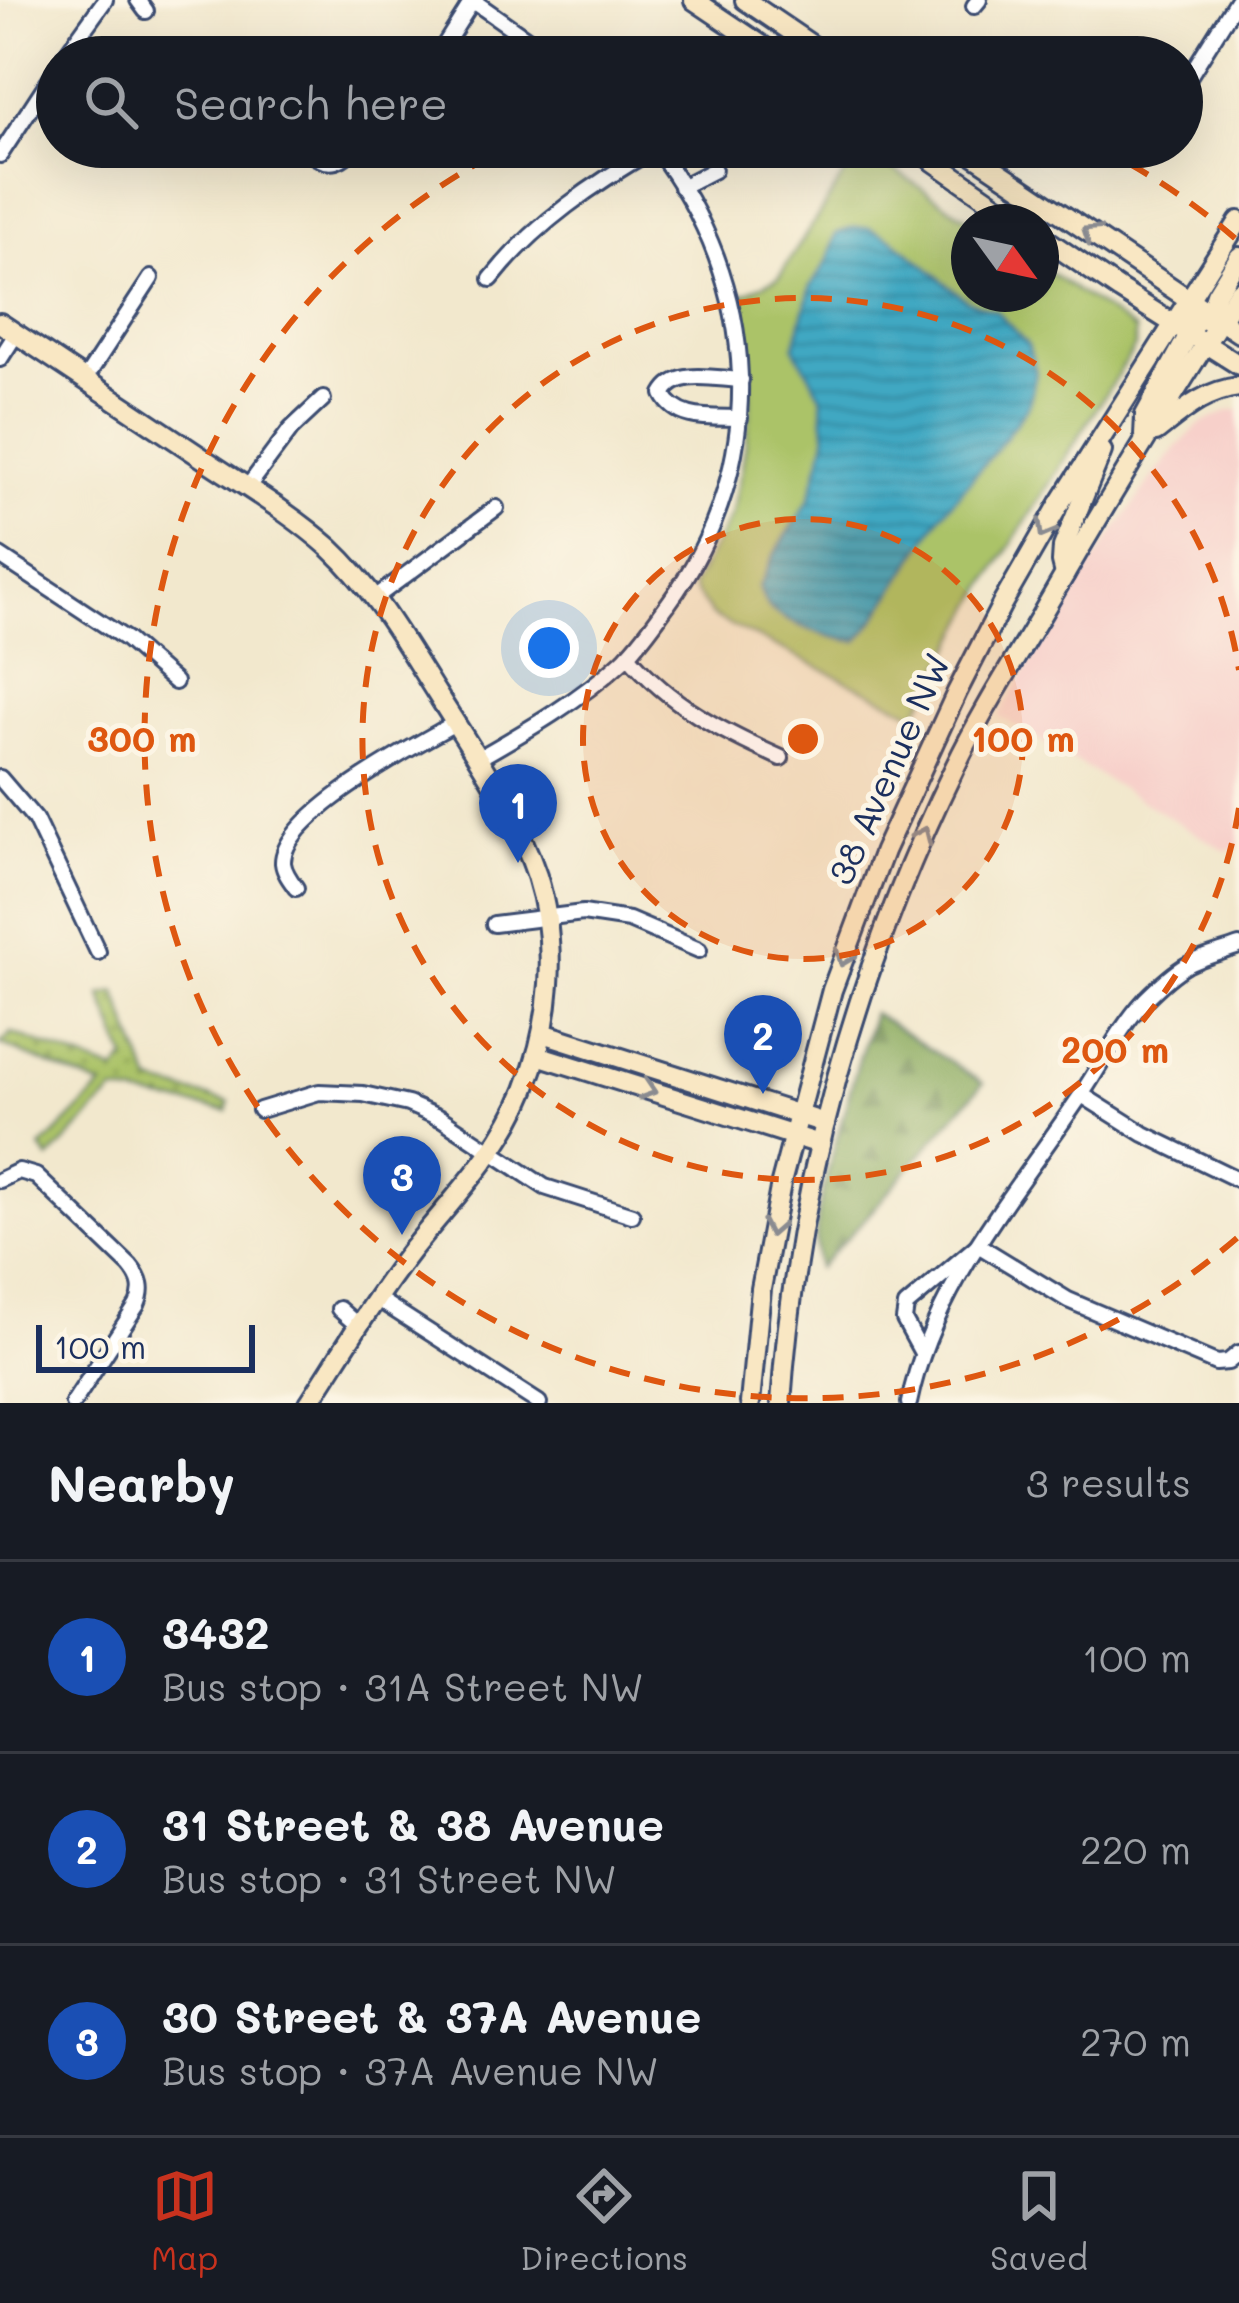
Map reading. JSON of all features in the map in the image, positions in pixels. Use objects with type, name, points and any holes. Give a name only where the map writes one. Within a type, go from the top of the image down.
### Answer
[{"type":"main road","points":[[694,0],[748,36]]},
{"type":"main road","points":[[745,0],[799,36]]},
{"type":"main road","points":[[943,168],[995,204]]},
{"type":"main road","points":[[993,168],[1239,333]]},
{"type":"main road","name":"38 Avenue NW","points":[[749,1403],[761,1289],[781,1183],[832,990],[884,850],[1002,604],[1060,503],[1239,220]]},
{"type":"main road","points":[[1059,248],[1239,365]]},
{"type":"main road","points":[[1214,317],[1239,256]]},
{"type":"main road","points":[[1143,443],[1145,415],[1214,317],[1239,291]]},
{"type":"main road","points":[[1187,299],[1198,339]]},
{"type":"main road","points":[[8,328],[326,544],[376,597],[479,758],[538,880],[549,961],[543,1033],[519,1104],[491,1153],[376,1298],[309,1403]]},
{"type":"main road","points":[[1143,443],[1199,399],[1219,389],[1239,387]]},
{"type":"main road","points":[[1021,575],[1038,570],[1065,574],[1064,547],[1111,423]]},
{"type":"main road","name":"38 Avenue NW","points":[[781,1403],[795,1265],[820,1144],[881,936],[957,763],[1143,443]]},
{"type":"main road","points":[[543,1033],[825,1123]]},
{"type":"main road","points":[[537,1055],[820,1144]]},
{"type":"street","points":[[79,36],[105,0]]},
{"type":"street","points":[[449,36],[472,0],[524,36]]},
{"type":"street","points":[[1203,54],[1237,0]]},
{"type":"street","points":[[0,155],[36,100]]},
{"type":"street","points":[[491,279],[530,237],[622,168]]},
{"type":"street","points":[[479,758],[586,691],[628,655],[675,594],[712,529],[730,475],[740,418],[737,334],[704,230],[672,168]]},
{"type":"street","points":[[681,187],[714,170]]},
{"type":"street","points":[[85,380],[151,278]]},
{"type":"street","points":[[0,359],[8,328]]},
{"type":"street","points":[[740,418],[680,413],[662,394],[681,377],[741,380]]},
{"type":"street","points":[[247,488],[291,429],[323,399]]},
{"type":"street","points":[[376,597],[496,508]]},
{"type":"street","points":[[0,556],[126,639],[175,682]]},
{"type":"street","points":[[628,655],[686,710],[782,758]]},
{"type":"street","points":[[296,888],[283,866],[285,851],[315,813],[364,777],[455,723]]},
{"type":"street","points":[[0,778],[35,819],[98,952]]},
{"type":"street","points":[[494,924],[583,913],[629,920],[699,950]]},
{"type":"street","points":[[909,1403],[922,1353],[941,1309],[978,1245],[1145,1000],[1187,965],[1239,946]]},
{"type":"street","points":[[260,1110],[320,1092],[381,1097],[429,1112],[555,1192],[632,1215]]},
{"type":"street","points":[[1082,1094],[1155,1139],[1239,1180]]},
{"type":"street","points":[[0,1180],[19,1171],[32,1173],[130,1266],[142,1287],[136,1305],[73,1403]]},
{"type":"street","points":[[922,1353],[904,1320],[906,1306],[978,1245]]},
{"type":"street","points":[[978,1245],[1068,1300],[1216,1363],[1233,1357]]},
{"type":"street","points":[[376,1298],[539,1403]]},
{"type":"street","points":[[339,1309],[358,1326]]},
{"type":"shaded area","points":[[1239,410],[1239,848],[1226,851],[999,716],[1062,607],[1150,481],[1199,425]]},
{"type":"green space","points":[[848,168],[891,168],[951,207],[951,312],[1059,312],[1059,279],[1135,330],[1135,347],[984,588],[916,714],[712,616],[692,587],[731,516],[741,473],[750,379],[740,296],[779,277]]},
{"type":"green space","points":[[116,992],[151,1083],[229,1102],[227,1111],[114,1092],[49,1159],[41,1148],[102,1087],[0,1044],[12,1033],[115,1072],[126,1059],[101,995]]},
{"type":"green space","points":[[873,1013],[983,1083],[818,1268],[822,1193]]},
{"type":"water","points":[[870,228],[894,240],[951,288],[951,312],[997,312],[1028,345],[1036,372],[1029,404],[942,514],[858,641],[823,634],[784,618],[767,605],[759,587],[810,499],[826,439],[821,395],[794,347],[811,286],[828,260],[836,234]]},
{"type":"place","name":"3432","points":[[518,863]]},
{"type":"place","name":"31 Street & 38 Avenue","points":[[763,1094]]},
{"type":"place","name":"30 Street & 37A Avenue","points":[[402,1235]]}]
